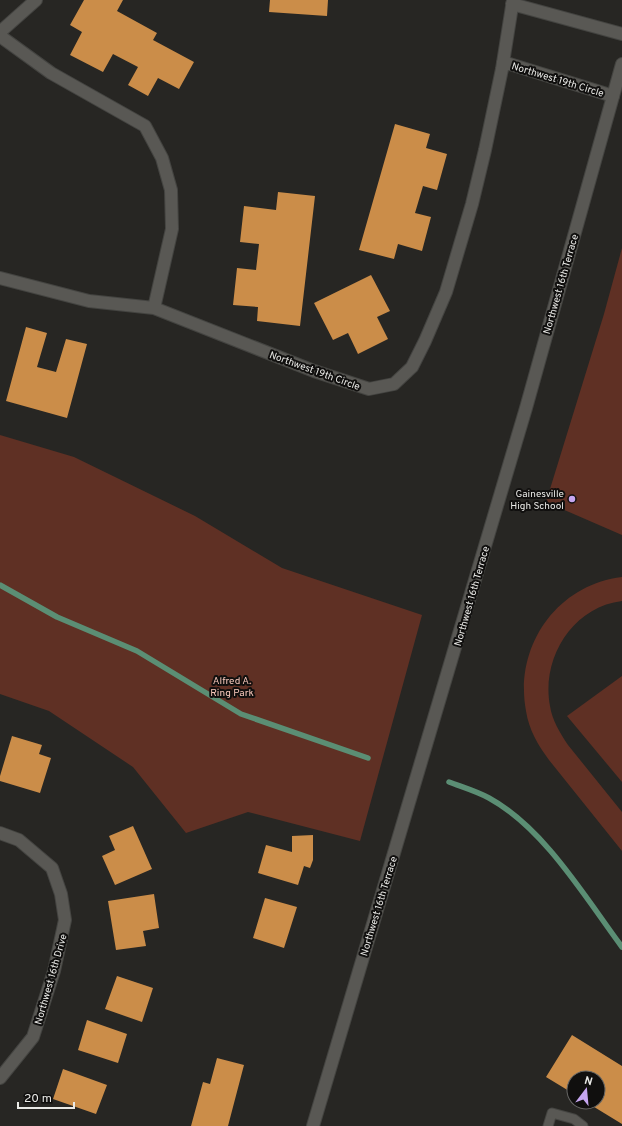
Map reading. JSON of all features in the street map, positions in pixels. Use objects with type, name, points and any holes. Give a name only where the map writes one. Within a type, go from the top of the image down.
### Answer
[{"type":"street","points":[[0,32],[36,0]]},
{"type":"street","name":"Northwest 19th Circle","points":[[0,278],[89,301],[154,308],[328,376],[369,389],[394,384],[412,366],[426,342],[446,292],[486,150],[513,2],[622,34]]},
{"type":"street","points":[[0,36],[51,73],[145,126],[162,158],[171,190],[172,229],[154,308]]},
{"type":"street","name":"Northwest 19th Circle","points":[[503,62],[613,96]]},
{"type":"street","name":"Northwest 16th Terrace","points":[[313,1126],[524,415],[613,96],[619,85],[622,64]]},
{"type":"street","name":"Northwest 16th Drive","points":[[0,833],[20,840],[52,868],[61,894],[66,920],[54,971],[33,1037],[0,1078]]},
{"type":"lane","points":[[548,1126],[552,1112],[574,1119],[583,1126]]},
{"type":"green space","points":[[622,248],[622,535],[546,502],[604,314]]},
{"type":"green space","name":"Alfred A. Ring Park","points":[[0,435],[74,457],[195,516],[282,568],[422,615],[360,841],[248,812],[186,833],[133,767],[49,711],[0,694]]},
{"type":"green space","points":[[622,577],[622,601],[604,605],[588,613],[575,624],[564,638],[550,671],[548,688],[551,711],[554,721],[562,736],[622,812],[622,851],[549,760],[538,743],[527,718],[524,687],[527,664],[534,643],[545,623],[559,606],[577,592],[598,582]]},
{"type":"green space","points":[[622,676],[622,782],[567,716]]},
{"type":"building","points":[[84,0],[123,0],[117,11],[157,33],[153,40],[194,62],[179,89],[158,78],[148,96],[128,85],[138,67],[113,54],[103,72],[70,55],[82,32],[70,25]]},
{"type":"building","points":[[270,0],[328,0],[327,16],[269,12]]},
{"type":"building","points":[[395,124],[430,134],[426,148],[447,154],[437,190],[423,186],[415,213],[431,217],[422,251],[398,244],[394,259],[359,250]]},
{"type":"building","points":[[278,192],[315,196],[300,326],[257,321],[258,307],[233,305],[237,268],[256,270],[259,244],[240,242],[244,206],[276,210]]},
{"type":"building","points":[[371,275],[390,311],[377,317],[388,339],[358,354],[348,333],[333,340],[314,303]]},
{"type":"building","points":[[26,327],[47,333],[37,367],[56,372],[66,339],[87,344],[67,418],[6,401]]},
{"type":"building","points":[[12,736],[42,745],[39,754],[51,758],[40,793],[0,781],[0,776]]},
{"type":"building","points":[[133,826],[152,869],[115,885],[102,856],[115,850],[109,836]]},
{"type":"building","points":[[313,835],[313,860],[310,868],[304,866],[298,885],[258,873],[266,845],[292,852],[292,836]]},
{"type":"building","points":[[154,894],[159,928],[143,931],[146,946],[116,950],[108,901]]},
{"type":"building","points":[[265,898],[297,907],[284,948],[253,938]]},
{"type":"building","points":[[117,976],[153,988],[142,1022],[105,1009]]},
{"type":"building","points":[[87,1020],[127,1034],[118,1063],[78,1050]]},
{"type":"building","points":[[572,1035],[622,1066],[622,1124],[599,1110],[606,1110],[606,1070],[566,1070],[566,1089],[546,1077]]},
{"type":"building","points":[[217,1058],[244,1065],[228,1126],[191,1126],[203,1082],[210,1084]]},
{"type":"building","points":[[63,1069],[107,1085],[96,1114],[53,1099]]},
{"type":"waterway","points":[[0,585],[57,617],[137,651],[241,714],[368,758]]},
{"type":"waterway","points":[[449,782],[489,798],[509,811],[528,827],[562,865],[622,947]]},
{"type":"place","name":"Gainesville High School","points":[[572,499]]}]
